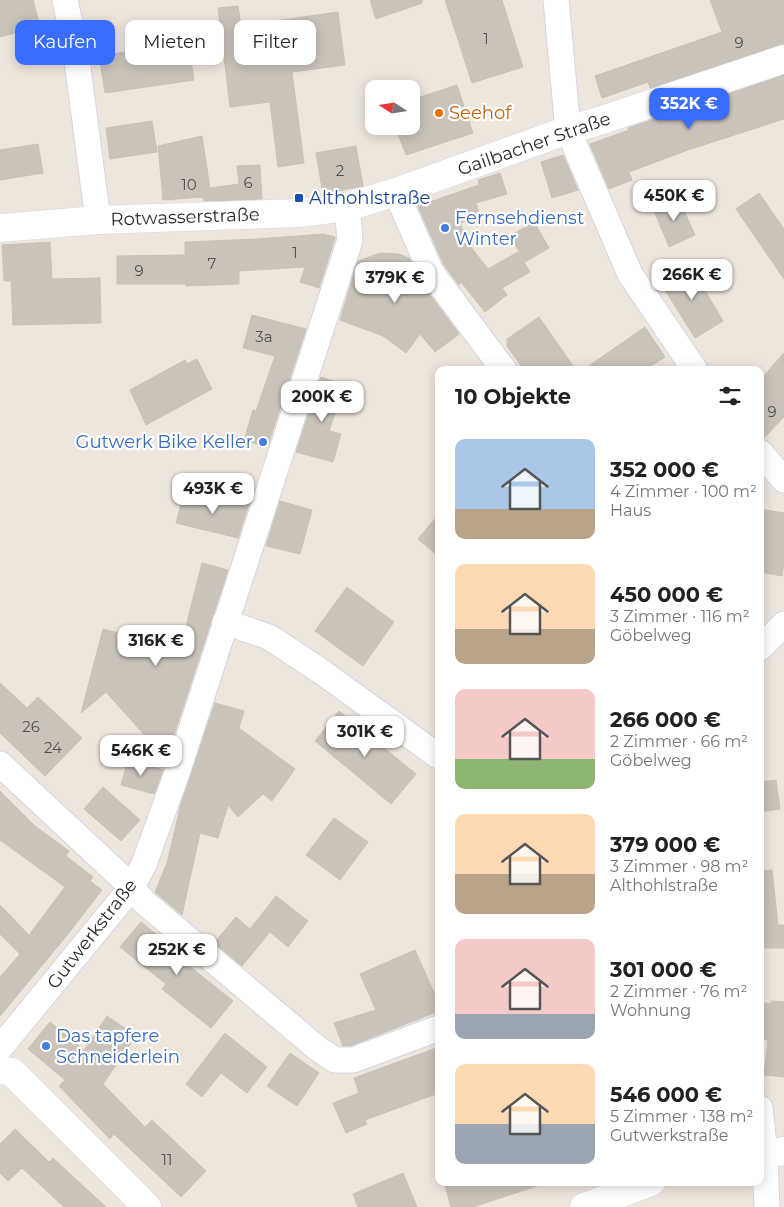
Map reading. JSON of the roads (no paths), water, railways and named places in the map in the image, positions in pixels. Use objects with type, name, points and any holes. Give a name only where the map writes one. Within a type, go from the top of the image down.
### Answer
[{"type":"street","points":[[65,0],[75,46],[98,220]]},
{"type":"street","points":[[556,0],[568,130],[630,274],[692,366]]},
{"type":"street","name":"Gailbacher Straße","points":[[358,204],[568,130],[784,59]]},
{"type":"street","points":[[396,192],[431,272],[501,366]]},
{"type":"street","name":"Rotwasserstraße","points":[[0,228],[98,220],[298,213],[358,204]]},
{"type":"street","name":"Gutwerkstraße","points":[[0,1048],[132,887],[144,864],[173,782],[350,240],[358,204]]},
{"type":"street","points":[[764,457],[784,480]]},
{"type":"street","points":[[225,622],[269,637],[322,672],[435,754]]},
{"type":"street","points":[[764,644],[784,624]]},
{"type":"street","points":[[0,764],[132,887],[142,901],[309,1042],[335,1060],[353,1060],[435,1029]]},
{"type":"street","points":[[0,1070],[12,1072],[147,1207]]},
{"type":"street","points":[[764,1126],[770,1153],[767,1207]]},
{"type":"street","points":[[584,1207],[640,1186]]},
{"type":"place","name":"Seehof","points":[[439,113]]},
{"type":"place","name":"Althohlstraße","points":[[299,198]]},
{"type":"place","name":"Fernsehdienst Winter","points":[[445,228]]},
{"type":"place","name":"Gutwerk Bike Keller","points":[[263,442]]},
{"type":"place","name":"Das tapfere Schneiderlein","points":[[46,1046]]}]
